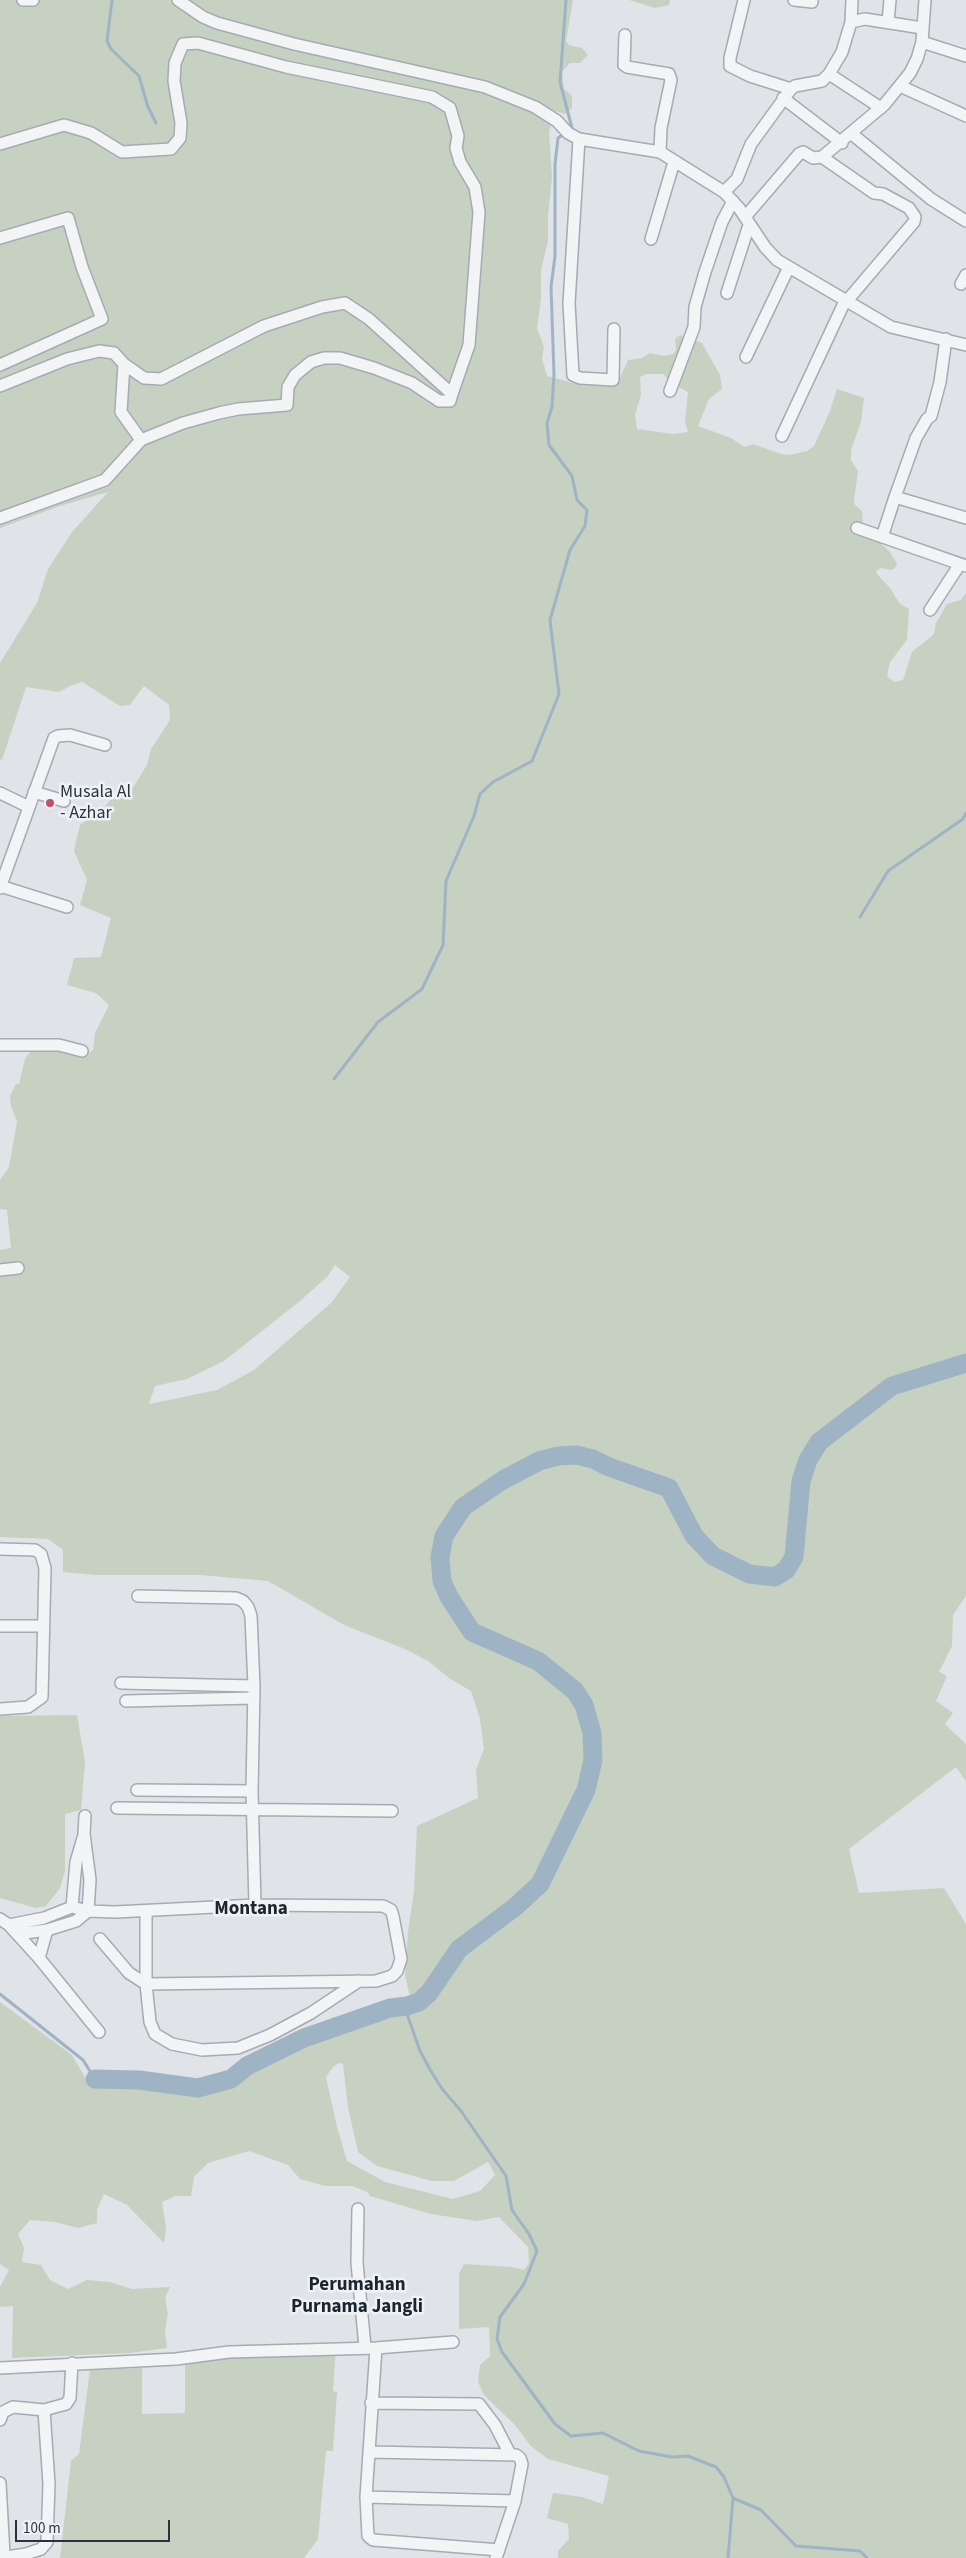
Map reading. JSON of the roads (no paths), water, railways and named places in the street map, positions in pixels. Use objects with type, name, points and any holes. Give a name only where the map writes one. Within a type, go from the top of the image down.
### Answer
[{"type":"street","points":[[23,0],[33,0]]},
{"type":"street","points":[[178,0],[217,23],[294,44],[485,87],[535,107],[558,122],[568,134],[579,139],[660,152],[728,196],[765,247],[777,260],[891,327],[966,345]]},
{"type":"street","points":[[744,0],[730,58],[730,66],[750,76],[791,89]]},
{"type":"street","points":[[794,0],[812,2],[812,0]]},
{"type":"street","points":[[670,391],[694,327],[696,307],[705,272],[722,222],[728,196],[737,179],[750,144],[791,89],[795,86],[822,81],[829,74],[842,52],[851,22],[852,0]]},
{"type":"street","points":[[888,22],[890,0]]},
{"type":"street","points":[[727,293],[747,221],[799,154],[803,152],[812,158],[822,157],[842,143],[881,108],[900,86],[917,59],[922,42],[924,0]]},
{"type":"street","points":[[851,22],[865,19],[922,28]]},
{"type":"street","points":[[625,35],[624,65],[627,68],[669,74],[671,80],[661,128],[660,152]]},
{"type":"street","points":[[0,144],[64,125],[91,133],[122,152],[171,149],[180,138],[181,122],[174,80],[175,63],[183,44],[198,42],[294,69],[432,97],[450,108],[458,136],[456,148],[460,162],[475,187],[479,212],[469,344],[450,401],[439,401],[412,383],[374,368],[340,358],[324,358],[311,362],[295,375],[288,387],[287,405],[244,408],[183,423],[141,440],[105,480],[0,518]]},
{"type":"street","points":[[922,42],[966,56]]},
{"type":"street","points":[[829,74],[881,108]]},
{"type":"street","points":[[900,86],[966,116]]},
{"type":"street","points":[[784,98],[842,143]]},
{"type":"street","points":[[852,134],[932,199],[966,221]]},
{"type":"street","points":[[579,139],[569,303],[573,375],[580,378],[613,380],[614,329]]},
{"type":"street","points":[[782,436],[846,302],[914,222],[914,217],[909,208],[883,194],[874,193],[822,157]]},
{"type":"street","points":[[651,239],[674,162]]},
{"type":"street","points":[[0,238],[68,218],[82,267],[102,319],[0,365]]},
{"type":"street","points":[[746,357],[789,267]]},
{"type":"street","points":[[0,386],[67,359],[99,351],[114,353],[124,364],[144,378],[161,379],[264,326],[322,307],[345,303],[369,319],[452,394]]},
{"type":"street","points":[[882,537],[916,438],[927,419],[931,416],[940,382],[946,339]]},
{"type":"street","points":[[124,364],[121,412],[141,440]]},
{"type":"street","points":[[895,497],[966,518]]},
{"type":"street","points":[[857,528],[963,565],[930,610]]},
{"type":"street","points":[[67,907],[0,887],[52,742],[58,736],[70,735],[105,745]]},
{"type":"street","points":[[34,792],[64,800]]},
{"type":"street","points":[[0,794],[29,807]]},
{"type":"street","points":[[0,1045],[59,1045],[82,1051]]},
{"type":"street","points":[[0,1270],[18,1268]]},
{"type":"street","points":[[0,1549],[26,1548],[41,1554],[45,1568],[42,1697],[28,1707],[0,1709]]},
{"type":"street","points":[[138,1596],[236,1598],[243,1601],[251,1616],[254,1686],[252,1792],[256,1905]]},
{"type":"street","points":[[0,1626],[43,1626]]},
{"type":"street","points":[[121,1684],[254,1686]]},
{"type":"street","points":[[126,1701],[254,1698]]},
{"type":"street","points":[[137,1790],[252,1792]]},
{"type":"street","points":[[117,1808],[392,1811]]},
{"type":"street","points":[[18,1934],[47,1930],[76,1921],[88,1911],[90,1880],[84,1834],[85,1816]]},
{"type":"street","points":[[72,1908],[76,1862],[84,1834]]},
{"type":"street","points":[[5,1922],[44,1918],[72,1908],[88,1911],[146,1912],[256,1905],[388,1908],[393,1916],[395,1925],[400,1966],[392,1976],[376,1981],[146,1984],[129,1973],[100,1939]]},
{"type":"street","points":[[146,1912],[146,1984],[152,2029],[162,2040],[172,2044],[202,2050],[223,2051],[238,2048],[270,2035],[333,2001],[359,1981]]},
{"type":"street","points":[[5,1922],[39,1958],[99,2032]]},
{"type":"street","points":[[39,1958],[47,1930]]},
{"type":"street","points":[[358,2209],[357,2263],[370,2348],[370,2452],[366,2497],[366,2531],[368,2536],[373,2540],[498,2554],[515,2501],[522,2464],[520,2458],[510,2454],[370,2452]]},
{"type":"street","points":[[0,2368],[176,2359],[229,2352],[370,2348],[453,2342]]},
{"type":"street","points":[[0,2420],[3,2412],[14,2407],[44,2410],[66,2404],[70,2398],[72,2363]]},
{"type":"street","points":[[371,2403],[478,2404],[495,2426],[510,2454]]},
{"type":"street","points":[[0,2482],[4,2555],[7,2557],[26,2554],[41,2549],[47,2542],[49,2484],[44,2410]]},
{"type":"street","points":[[366,2497],[515,2501]]},
{"type":"waterway","points":[[112,0],[107,41],[111,49],[139,76],[148,107],[156,123]]},
{"type":"waterway","points":[[334,1079],[378,1022],[422,989],[443,945],[446,881],[474,816],[480,794],[493,782],[532,761],[559,694],[550,620],[570,550],[585,526],[587,510],[577,500],[572,476],[549,445],[547,423],[552,407],[554,374],[551,287],[555,256],[555,164],[558,138],[572,128],[560,82],[566,0]]},
{"type":"waterway","points":[[860,917],[888,871],[963,819],[966,813]]},
{"type":"waterway","points":[[95,2079],[139,2080],[198,2088],[231,2079],[247,2066],[304,2038],[390,2008],[419,2002],[429,1993],[459,1949],[515,1907],[540,1884],[586,1790],[593,1760],[592,1733],[584,1705],[575,1691],[538,1661],[472,1632],[449,1597],[442,1581],[440,1557],[444,1536],[463,1507],[503,1480],[539,1461],[558,1456],[576,1455],[593,1459],[609,1467],[669,1488],[694,1536],[713,1556],[749,1574],[775,1577],[786,1570],[794,1557],[801,1481],[808,1460],[819,1442],[892,1386],[966,1363]]},
{"type":"waterway","points":[[0,1994],[83,2060],[95,2079]]},
{"type":"waterway","points":[[407,2006],[407,2014],[420,2051],[443,2090],[461,2111],[506,2176],[512,2210],[529,2234],[537,2251],[524,2284],[500,2317],[497,2339],[502,2352],[555,2424],[571,2436],[603,2433],[639,2451],[672,2457],[688,2456],[716,2467],[724,2477],[733,2498],[728,2558]]},
{"type":"waterway","points":[[733,2498],[761,2510],[796,2546],[860,2551],[867,2558]]},
{"type":"place","name":"Musala Al - Azhar","points":[[50,803]]},
{"type":"district","name":"Montana","points":[[251,1910]]},
{"type":"district","name":"Perumahan Purnama Jangli","points":[[357,2297]]}]
